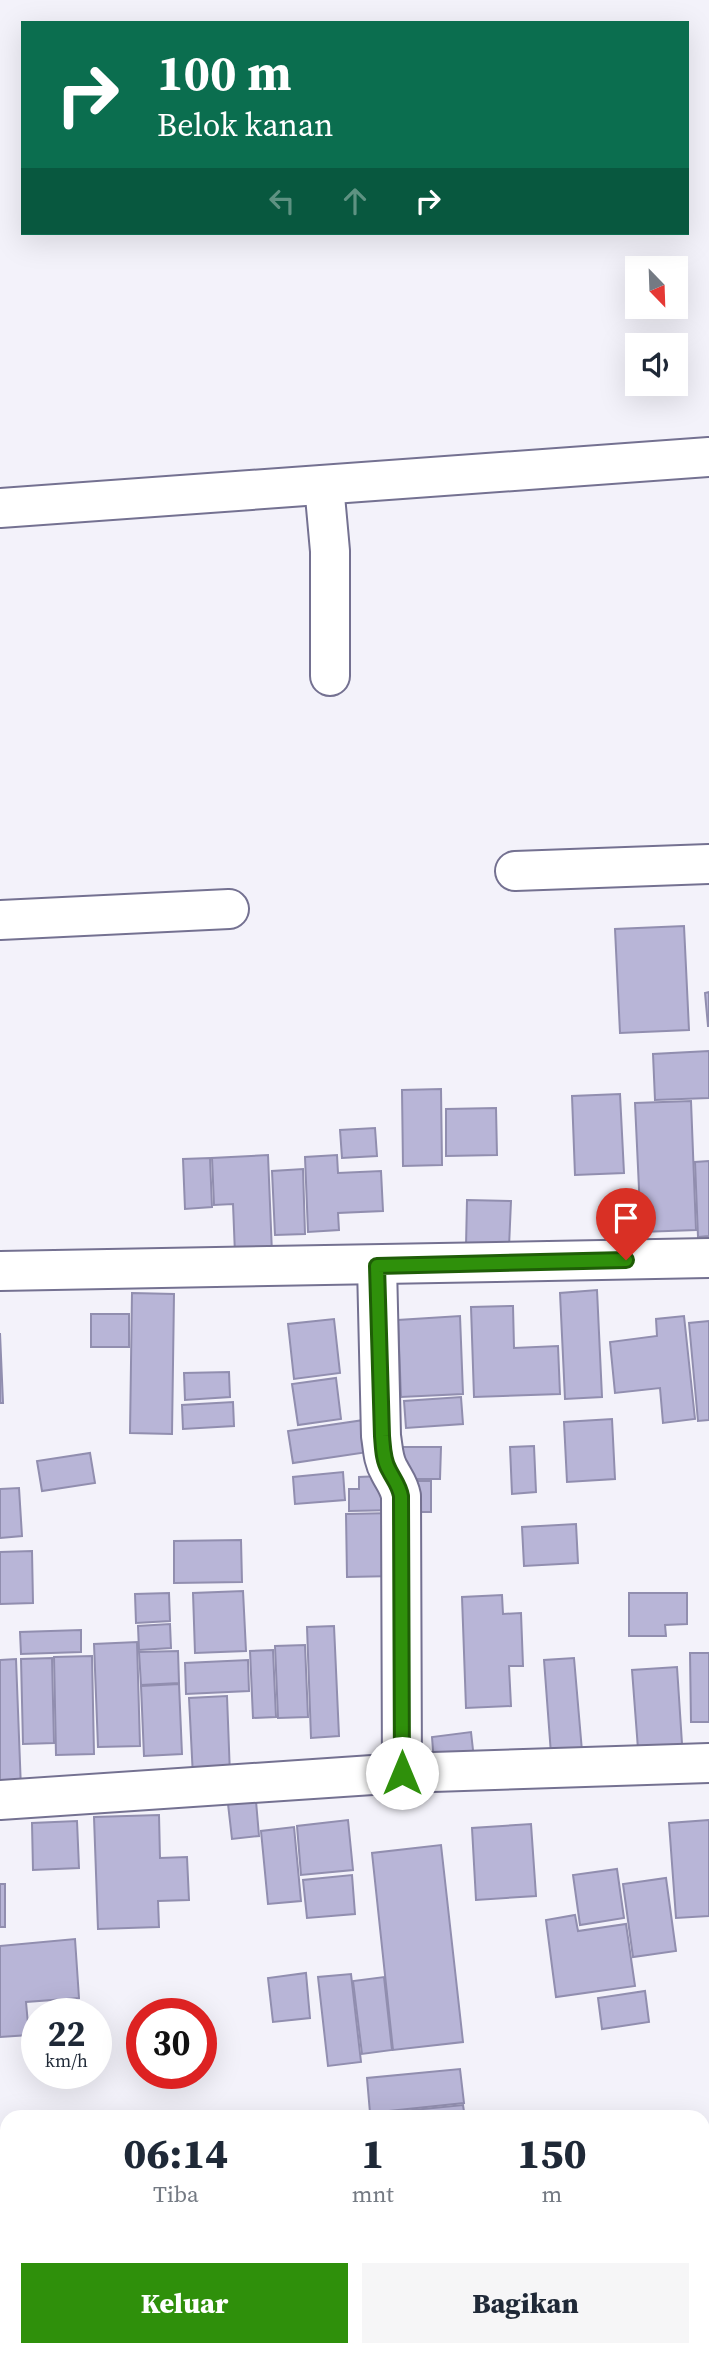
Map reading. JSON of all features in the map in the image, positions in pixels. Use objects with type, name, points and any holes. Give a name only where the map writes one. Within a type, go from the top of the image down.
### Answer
[{"type":"street","points":[[0,508],[709,457]]},
{"type":"street","points":[[324,485],[330,551],[330,676]]},
{"type":"street","points":[[515,871],[709,864]]},
{"type":"street","points":[[0,920],[229,909]]},
{"type":"street","points":[[0,1271],[709,1258]]},
{"type":"street","points":[[377,1266],[383,1447],[389,1471],[396,1480],[401,1496],[402,1773]]},
{"type":"street","points":[[0,1800],[402,1773],[709,1763]]},
{"type":"building","points":[[684,926],[689,1030],[620,1033],[615,929]]},
{"type":"building","points":[[709,992],[709,1026],[708,1026],[705,993]]},
{"type":"building","points":[[709,1051],[709,1098],[655,1100],[653,1054]]},
{"type":"building","points":[[441,1089],[442,1165],[403,1166],[402,1090]]},
{"type":"building","points":[[620,1094],[624,1173],[575,1175],[572,1096]]},
{"type":"building","points":[[691,1101],[696,1230],[641,1232],[635,1103]]},
{"type":"building","points":[[496,1108],[497,1155],[446,1156],[446,1109]]},
{"type":"building","points":[[375,1128],[377,1156],[342,1158],[340,1130]]},
{"type":"building","points":[[268,1155],[272,1253],[235,1254],[233,1204],[214,1205],[212,1158]]},
{"type":"building","points":[[337,1155],[338,1173],[381,1171],[383,1211],[338,1213],[339,1230],[308,1232],[305,1157]]},
{"type":"building","points":[[210,1158],[212,1207],[185,1209],[183,1159]]},
{"type":"building","points":[[709,1161],[709,1236],[698,1237],[695,1162]]},
{"type":"building","points":[[303,1169],[305,1234],[275,1235],[272,1171]]},
{"type":"building","points":[[467,1200],[511,1201],[509,1247],[466,1246]]},
{"type":"building","points":[[597,1290],[602,1397],[565,1399],[560,1293]]},
{"type":"building","points":[[132,1293],[174,1294],[172,1434],[130,1433]]},
{"type":"building","points":[[513,1306],[514,1348],[558,1346],[560,1394],[474,1397],[471,1307]]},
{"type":"building","points":[[91,1314],[129,1314],[129,1347],[91,1347]]},
{"type":"building","points":[[460,1316],[463,1394],[401,1397],[398,1320]]},
{"type":"building","points":[[684,1316],[695,1419],[663,1423],[660,1388],[615,1393],[610,1342],[657,1336],[656,1319]]},
{"type":"building","points":[[334,1319],[340,1373],[294,1379],[288,1324]]},
{"type":"building","points":[[709,1321],[709,1420],[698,1421],[689,1323]]},
{"type":"building","points":[[0,1333],[3,1403],[0,1403]]},
{"type":"building","points":[[229,1372],[230,1397],[185,1400],[184,1373]]},
{"type":"building","points":[[336,1378],[341,1419],[298,1425],[292,1384]]},
{"type":"building","points":[[461,1397],[463,1424],[406,1428],[404,1401]]},
{"type":"building","points":[[233,1402],[234,1426],[183,1429],[182,1405]]},
{"type":"building","points":[[612,1419],[615,1479],[567,1482],[564,1422]]},
{"type":"building","points":[[364,1420],[368,1452],[293,1463],[288,1431]]},
{"type":"building","points":[[534,1446],[536,1492],[512,1494],[510,1447]]},
{"type":"building","points":[[401,1447],[441,1447],[440,1479],[401,1479]]},
{"type":"building","points":[[90,1453],[95,1483],[42,1491],[37,1461]]},
{"type":"building","points":[[343,1472],[345,1500],[295,1504],[293,1477]]},
{"type":"building","points":[[381,1476],[397,1510],[349,1511],[349,1489],[359,1489],[359,1477]]},
{"type":"building","points":[[404,1481],[431,1481],[431,1512],[403,1512]]},
{"type":"building","points":[[19,1488],[22,1536],[0,1538],[0,1489]]},
{"type":"building","points":[[394,1513],[395,1576],[347,1577],[346,1514]]},
{"type":"building","points":[[576,1524],[578,1563],[524,1566],[522,1527]]},
{"type":"building","points":[[241,1540],[242,1582],[174,1583],[174,1541]]},
{"type":"building","points":[[32,1551],[33,1603],[0,1604],[0,1552]]},
{"type":"building","points":[[243,1591],[246,1651],[195,1653],[193,1593]]},
{"type":"building","points":[[169,1593],[170,1621],[136,1623],[135,1594]]},
{"type":"building","points":[[629,1593],[687,1593],[687,1624],[665,1625],[666,1636],[629,1636]]},
{"type":"building","points":[[502,1595],[503,1614],[521,1613],[523,1666],[509,1666],[511,1706],[466,1708],[462,1597]]},
{"type":"building","points":[[170,1624],[171,1648],[139,1650],[138,1626]]},
{"type":"building","points":[[334,1626],[339,1736],[311,1738],[307,1627]]},
{"type":"building","points":[[81,1630],[81,1652],[21,1654],[20,1632]]},
{"type":"building","points":[[137,1642],[140,1746],[98,1747],[94,1644]]},
{"type":"building","points":[[305,1645],[308,1717],[278,1718],[275,1646]]},
{"type":"building","points":[[273,1650],[276,1717],[253,1718],[250,1651]]},
{"type":"building","points":[[178,1651],[179,1683],[141,1685],[139,1652]]},
{"type":"building","points":[[690,1653],[709,1653],[709,1722],[691,1722]]},
{"type":"building","points":[[92,1656],[94,1754],[56,1755],[54,1657]]},
{"type":"building","points":[[52,1658],[54,1743],[23,1744],[21,1659]]},
{"type":"building","points":[[574,1658],[582,1751],[551,1754],[544,1660]]},
{"type":"building","points":[[16,1659],[21,1789],[0,1789],[0,1660]]},
{"type":"building","points":[[248,1660],[249,1691],[186,1694],[185,1663]]},
{"type":"building","points":[[677,1667],[683,1759],[639,1762],[632,1670]]},
{"type":"building","points":[[179,1684],[182,1754],[144,1756],[141,1686]]},
{"type":"building","points":[[227,1696],[230,1775],[193,1777],[189,1698]]},
{"type":"building","points":[[471,1732],[474,1759],[434,1763],[432,1737]]},
{"type":"building","points":[[256,1801],[259,1836],[232,1839],[228,1804]]},
{"type":"building","points":[[159,1815],[160,1858],[187,1857],[189,1900],[158,1901],[159,1927],[98,1929],[94,1817]]},
{"type":"building","points":[[348,1820],[353,1870],[301,1875],[297,1826]]},
{"type":"building","points":[[709,1820],[709,1916],[676,1918],[669,1823]]},
{"type":"building","points":[[77,1821],[79,1868],[33,1870],[32,1823]]},
{"type":"building","points":[[531,1824],[536,1896],[476,1900],[472,1828]]},
{"type":"building","points":[[294,1827],[301,1901],[268,1904],[261,1831]]},
{"type":"building","points":[[441,1845],[463,2042],[393,2050],[372,1853]]},
{"type":"building","points":[[617,1869],[624,1918],[580,1925],[573,1875]]},
{"type":"building","points":[[352,1875],[355,1914],[307,1918],[303,1880]]},
{"type":"building","points":[[666,1878],[676,1951],[633,1957],[623,1884]]},
{"type":"building","points":[[0,1884],[5,1884],[5,1927],[0,1927]]},
{"type":"building","points":[[575,1915],[578,1931],[626,1924],[635,1986],[556,1997],[546,1920]]},
{"type":"building","points":[[75,1939],[79,1998],[21,1998],[21,2036],[0,2037],[0,1946]]},
{"type":"building","points":[[306,1973],[310,2018],[273,2022],[268,1978]]},
{"type":"building","points":[[351,1974],[361,2062],[328,2066],[318,1977]]},
{"type":"building","points":[[384,1977],[392,2050],[362,2054],[353,1981]]},
{"type":"building","points":[[645,1991],[649,2022],[602,2029],[598,1998]]},
{"type":"building","points":[[460,2069],[464,2103],[398,2110],[370,2110],[367,2078]]},
{"type":"building","points":[[463,2105],[464,2110],[413,2110]]},
{"type":"route","points":[[402,1773],[401,1496],[384,1457],[377,1266],[626,1260]]}]
